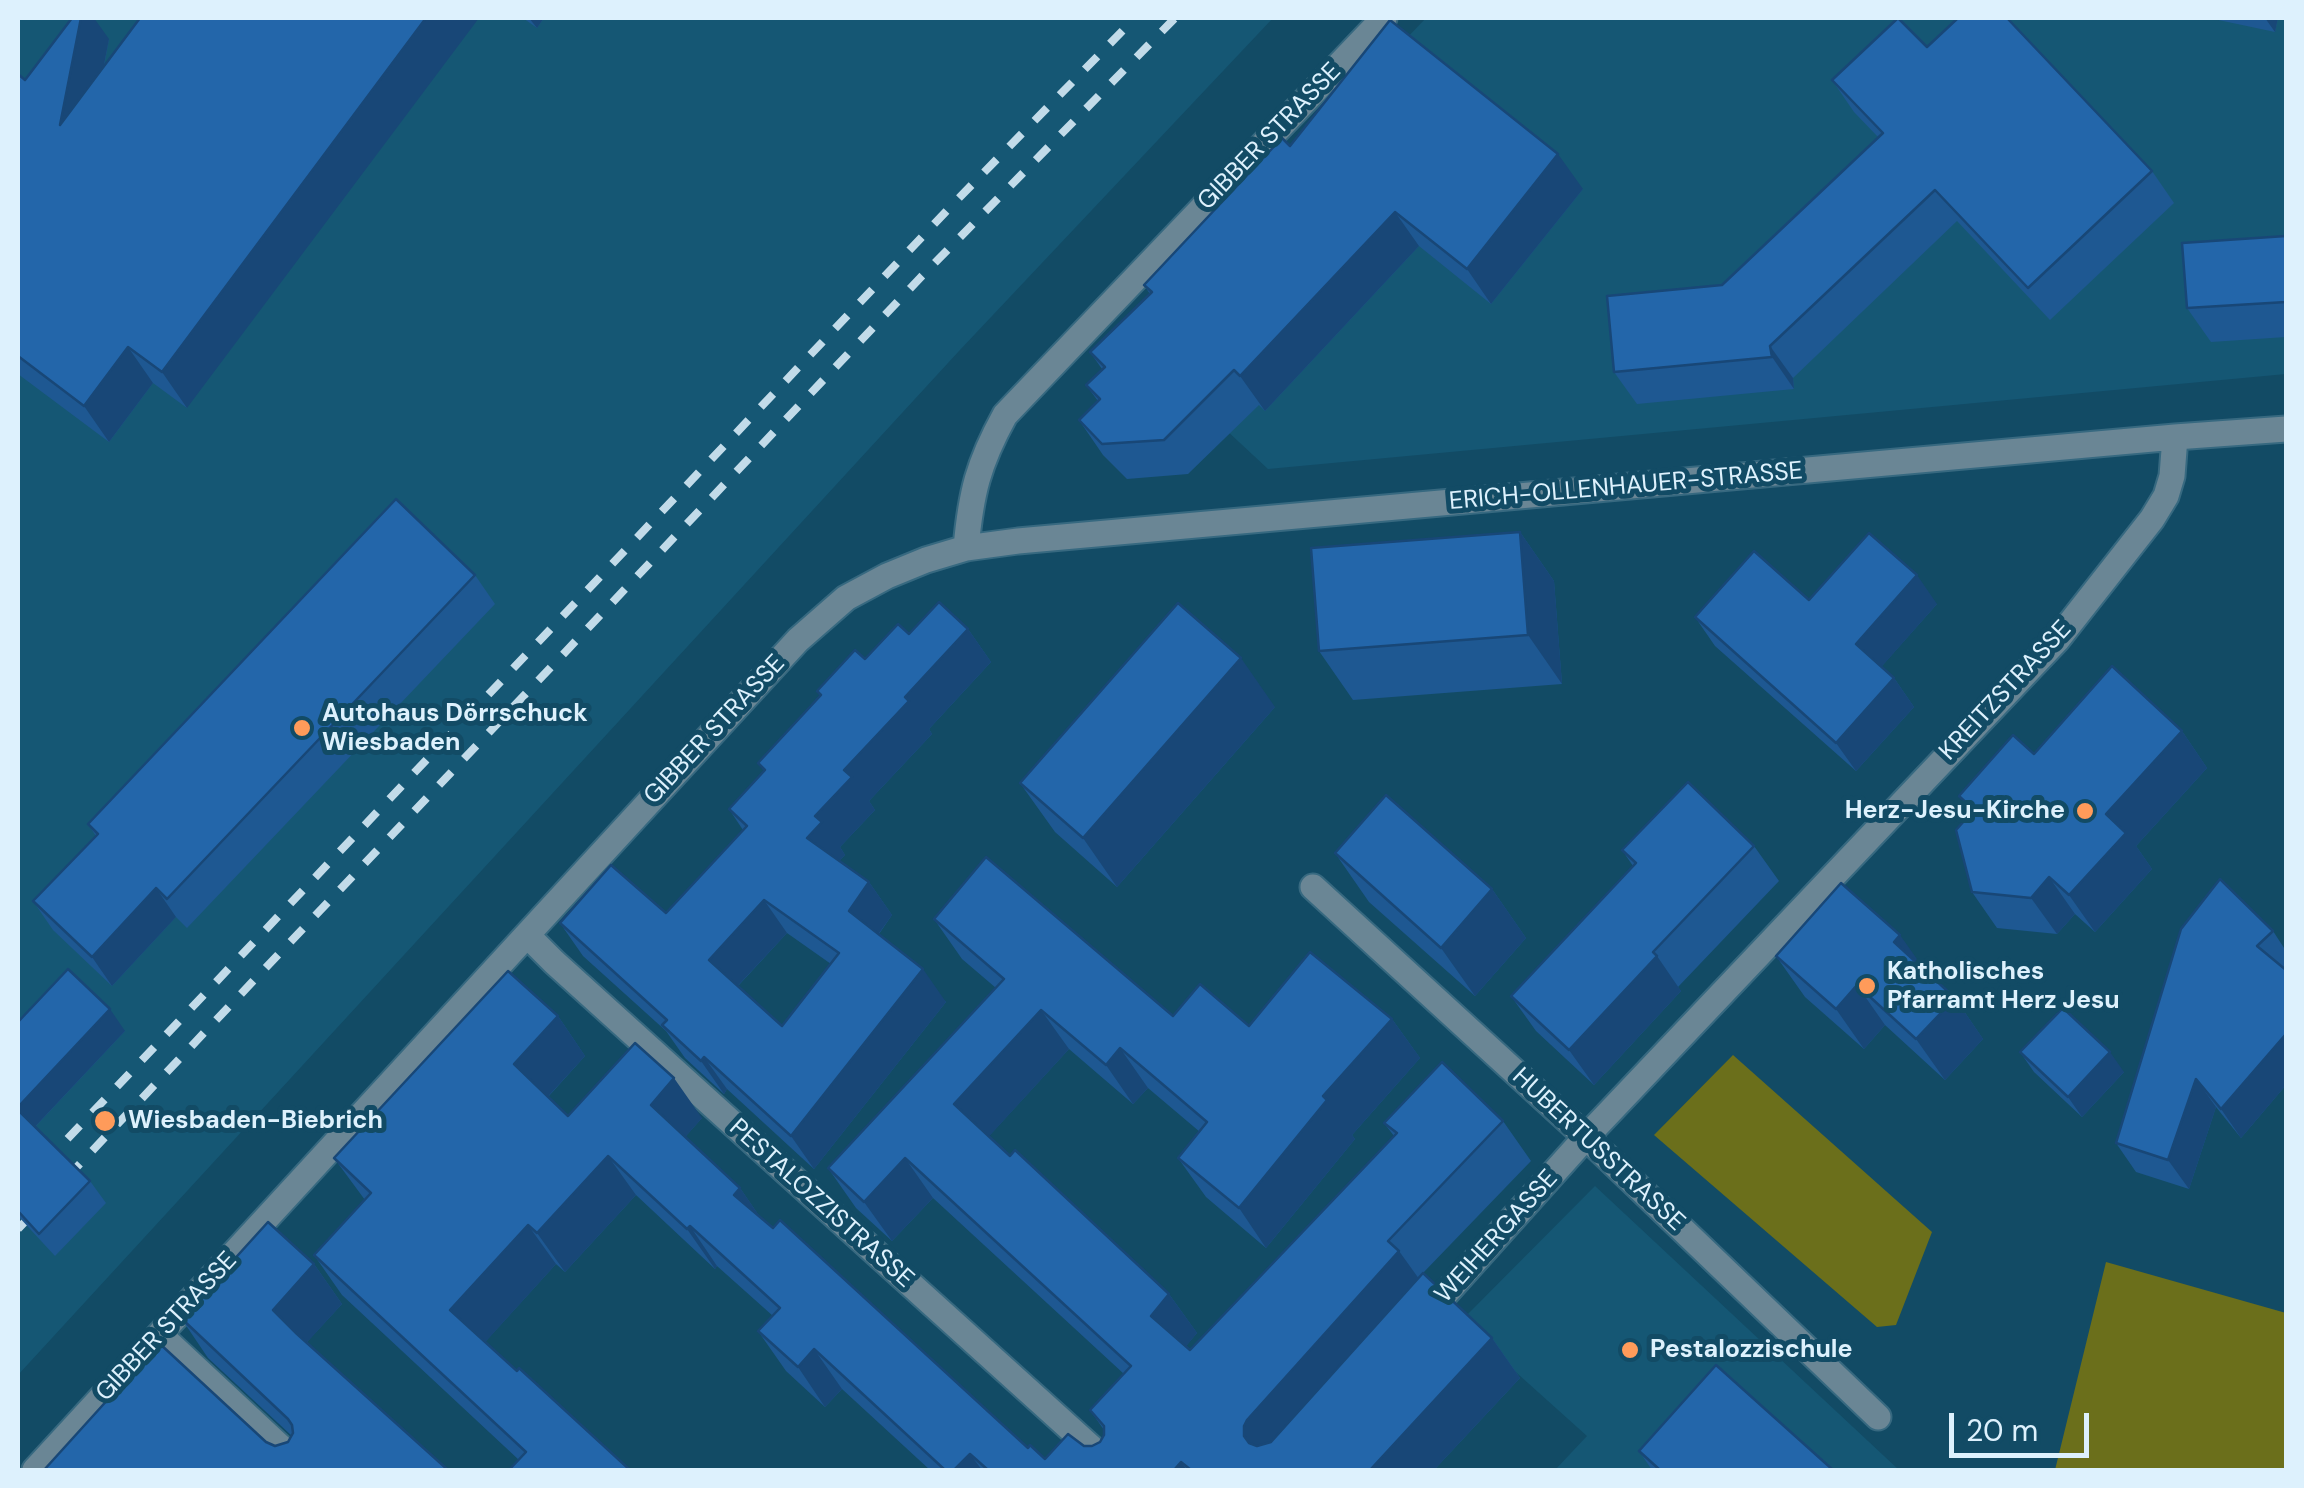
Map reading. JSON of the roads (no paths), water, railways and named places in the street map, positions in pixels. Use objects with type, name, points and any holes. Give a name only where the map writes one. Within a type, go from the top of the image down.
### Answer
[{"type":"street","name":"GIBBER STRASSE","points":[[34,1470],[798,640],[846,598],[926,560],[966,548],[970,502],[980,467],[1005,416],[1384,18]]},
{"type":"street","name":"ERICH-OLLENHAUER-STRASSE","points":[[966,548],[2286,429]]},
{"type":"street","name":"KREITZSTRASSE","points":[[1586,1137],[2057,640],[2152,520],[2166,496],[2175,437]]},
{"type":"street","name":"HUBERTUSSTRASSE","points":[[1313,887],[1586,1137],[1878,1417]]},
{"type":"street","name":"PESTALOZZISTRASSE","points":[[527,935],[1116,1470]]},
{"type":"street","name":"WEIHERGASSE","points":[[1404,1340],[1586,1137]]},
{"type":"street","points":[[160,1335],[305,1470]]},
{"type":"railway","points":[[18,1191],[956,201],[1135,18]]},
{"type":"railway","points":[[18,1229],[921,277],[1175,18]]},
{"type":"place","name":"Autohaus Dörrschuck Wiesbaden","points":[[302,728]]},
{"type":"place","name":"Herz-Jesu-Kirche","points":[[2085,811]]},
{"type":"place","name":"Katholisches Pfarramt Herz Jesu","points":[[1867,986]]},
{"type":"place","name":"Wiesbaden-Biebrich","points":[[105,1121]]},
{"type":"place","name":"Pestalozzischule","points":[[1630,1350]]}]
